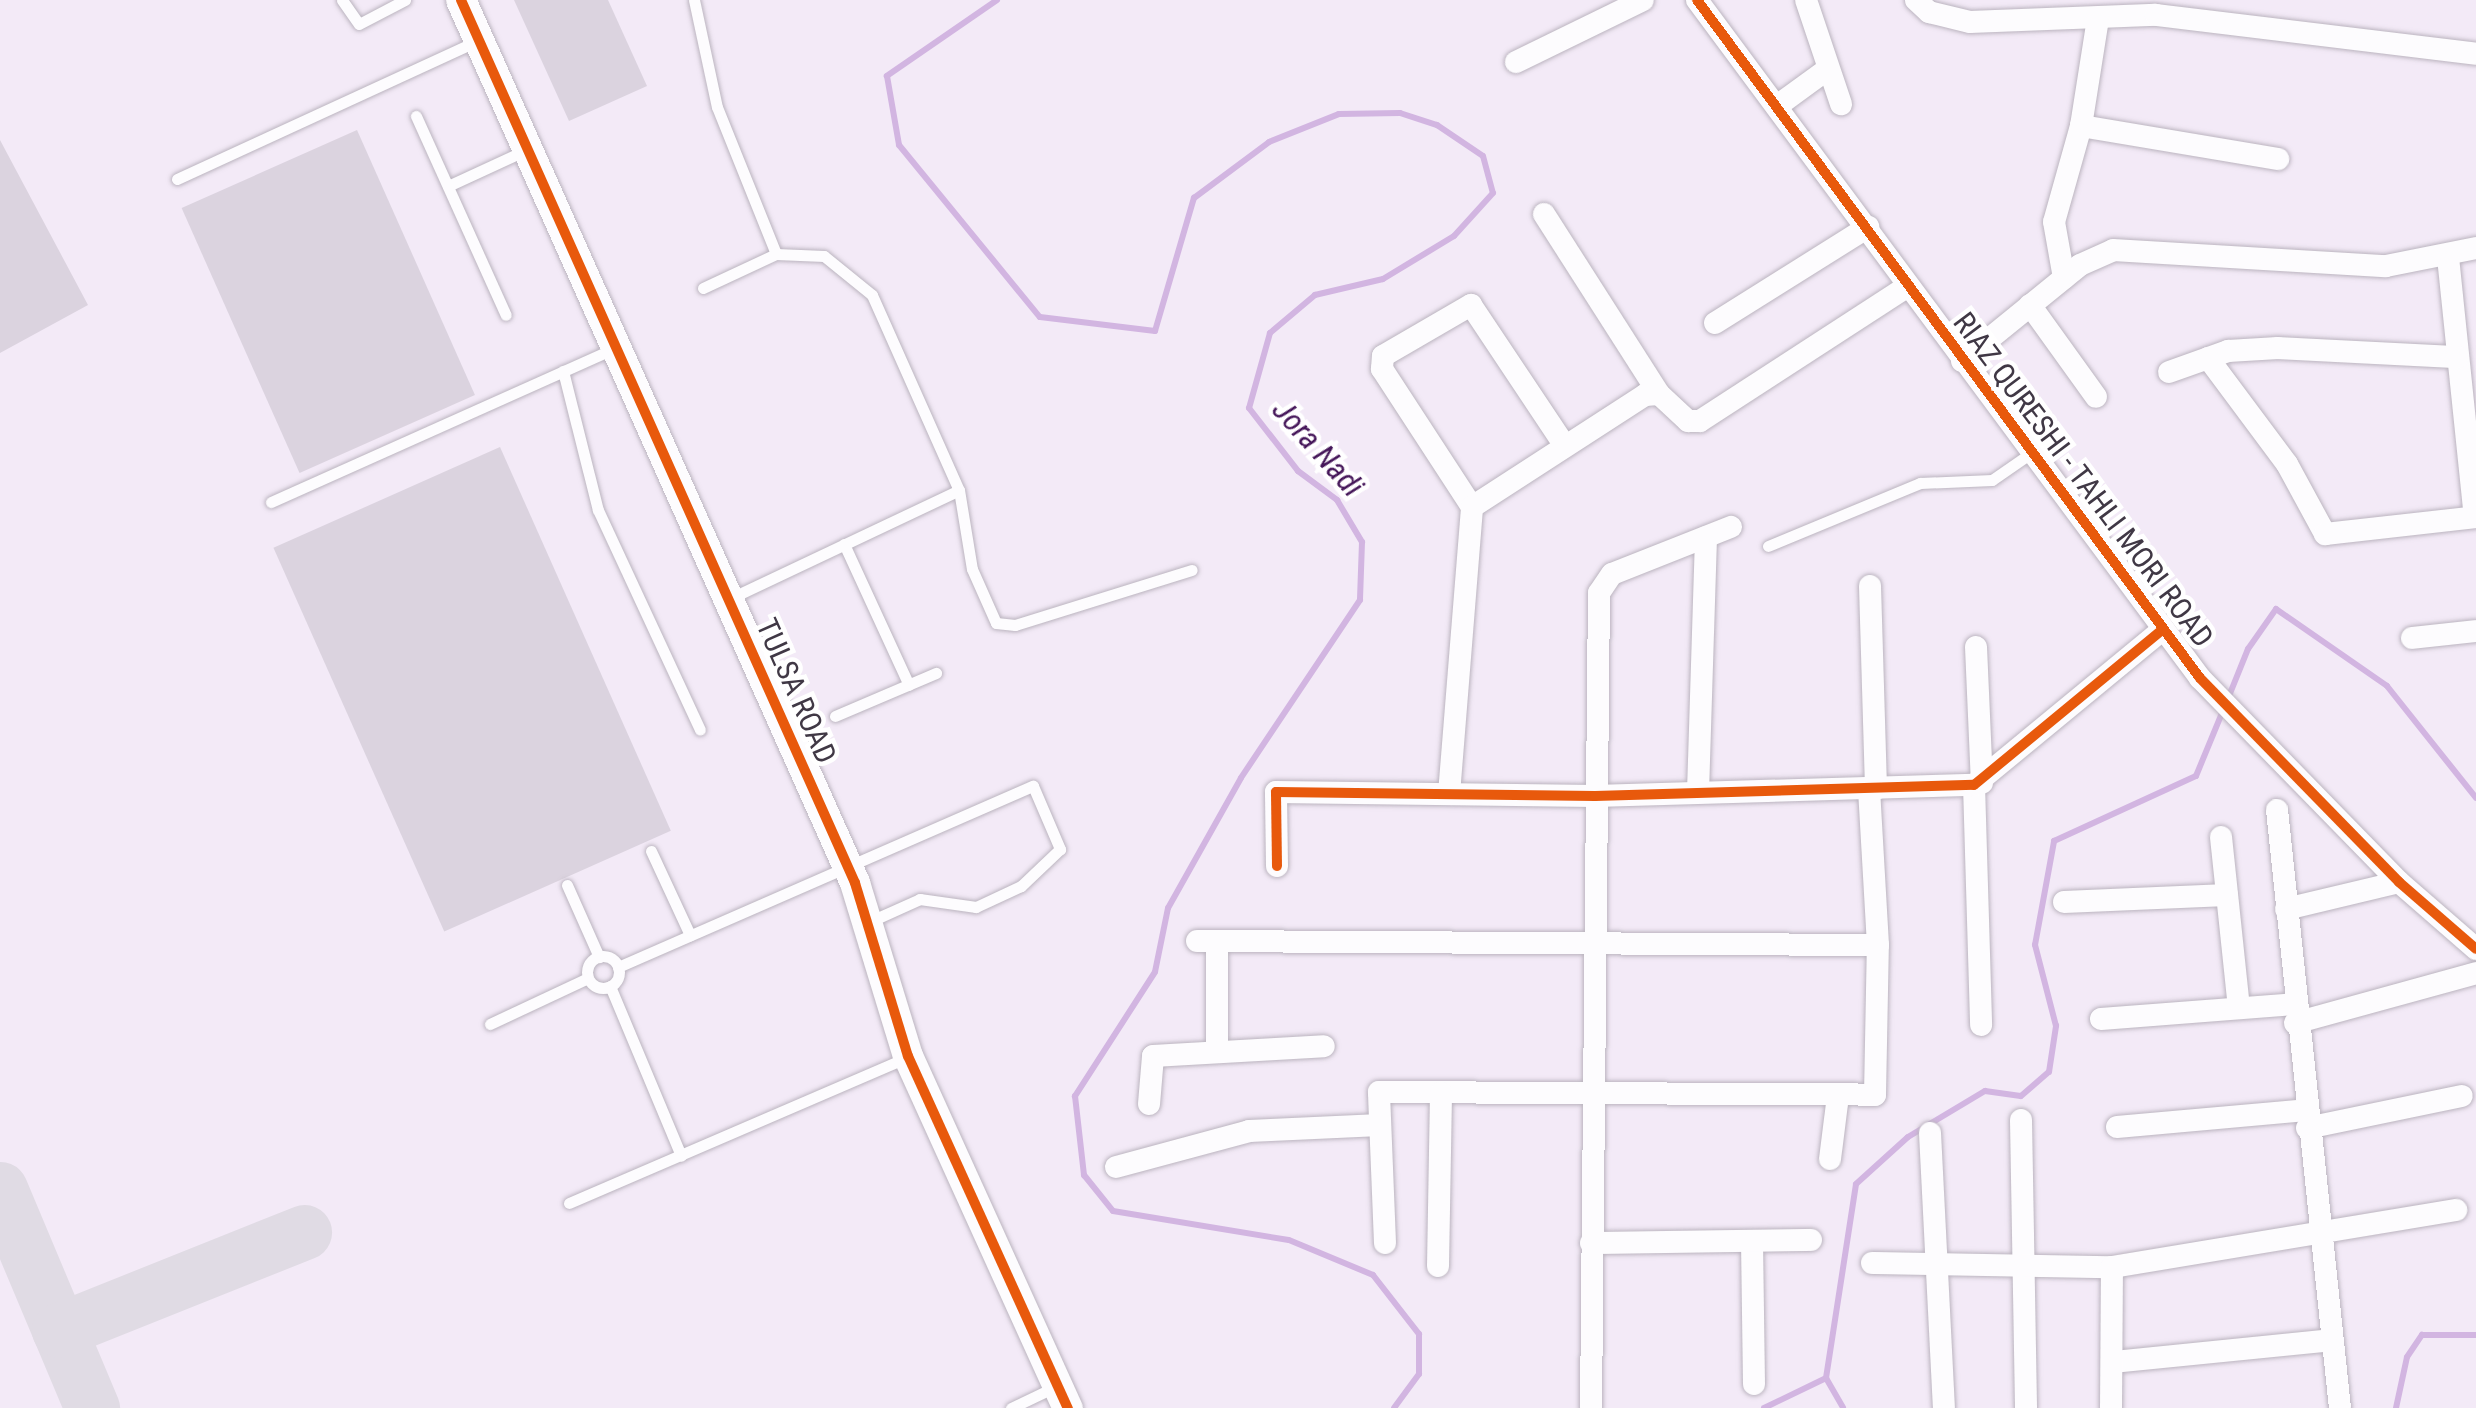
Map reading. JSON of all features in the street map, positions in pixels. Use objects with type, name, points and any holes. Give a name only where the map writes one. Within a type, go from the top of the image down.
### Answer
[{"type":"street","name":"TULSA ROAD","points":[[461,0],[847,864],[908,1056],[1062,1397]]},
{"type":"street","points":[[1516,62],[1643,0]]},
{"type":"street","name":"RIAZ QURESHI - TAHLI MORI ROAD","points":[[1697,0],[2200,678],[2399,882],[2476,949]]},
{"type":"street","points":[[1806,0],[1841,104]]},
{"type":"street","points":[[1916,0],[1929,12],[1970,22],[2023,10],[2098,20],[2156,15],[2476,54]]},
{"type":"street","points":[[2064,278],[2054,222],[2081,126],[2098,20]]},
{"type":"street","points":[[1776,106],[1828,69]]},
{"type":"street","points":[[2081,126],[2278,159]]},
{"type":"street","points":[[1544,214],[1659,394],[1688,421],[1700,420],[1908,286]]},
{"type":"street","points":[[1715,323],[1868,228]]},
{"type":"street","points":[[1962,361],[2064,278],[2113,250],[2386,266],[2476,248]]},
{"type":"street","points":[[2208,358],[2287,464],[2325,534],[2475,517],[2448,256]]},
{"type":"street","points":[[2030,305],[2096,397]]},
{"type":"street","points":[[1450,794],[1472,507],[1382,369],[1383,356],[1471,306],[1565,446]]},
{"type":"street","points":[[2170,372],[2208,358],[2278,348],[2458,357]]},
{"type":"street","points":[[1472,507],[1645,395],[1659,394]]},
{"type":"street","points":[[1590,1408],[1595,796],[1603,581],[1731,527]]},
{"type":"street","points":[[1698,792],[1706,537]]},
{"type":"street","points":[[1384,1243],[1379,1092],[1868,1097],[1879,1087],[1870,586]]},
{"type":"street","points":[[1277,866],[1276,792],[1595,796],[1978,784],[2163,629]]},
{"type":"street","points":[[2412,638],[2476,631]]},
{"type":"street","points":[[1976,647],[1981,1025]]},
{"type":"street","points":[[2278,810],[2295,1013],[2340,1408]]},
{"type":"street","points":[[2221,837],[2239,1007]]},
{"type":"street","points":[[2286,909],[2399,882]]},
{"type":"street","points":[[2064,902],[2228,895]]},
{"type":"street","points":[[1149,1104],[1153,1056],[1213,1055],[1217,1049],[1207,941],[1878,945]]},
{"type":"street","points":[[2101,1018],[2239,1007],[2295,1013],[2476,973]]},
{"type":"street","points":[[1217,1049],[1324,1046]]},
{"type":"street","points":[[1438,1266],[1441,1093]]},
{"type":"street","points":[[1830,1159],[1838,1096]]},
{"type":"street","points":[[2117,1127],[2307,1119],[2462,1096]]},
{"type":"street","points":[[2020,1120],[2026,1408]]},
{"type":"street","points":[[1116,1167],[1248,1131],[1380,1125]]},
{"type":"street","points":[[1930,1133],[1944,1408]]},
{"type":"street","points":[[1872,1263],[2112,1267],[2456,1210]]},
{"type":"street","points":[[1592,1243],[1811,1240]]},
{"type":"street","points":[[1752,1241],[1754,1384]]},
{"type":"street","points":[[2111,1408],[2112,1267]]},
{"type":"street","points":[[2113,1362],[2332,1340]]},
{"type":"lane","points":[[342,0],[360,24],[406,0]]},
{"type":"lane","points":[[694,0],[717,108],[776,254]]},
{"type":"lane","points":[[176,179],[479,40]]},
{"type":"lane","points":[[416,116],[506,315]]},
{"type":"lane","points":[[448,186],[527,149]]},
{"type":"lane","points":[[702,288],[776,254],[824,256],[872,296],[959,490],[972,569],[1002,625],[1192,570]]},
{"type":"lane","points":[[271,502],[615,348]]},
{"type":"lane","points":[[563,372],[598,510],[700,730]]},
{"type":"lane","points":[[1768,546],[1920,483],[1992,480],[2031,453]]},
{"type":"lane","points":[[727,599],[959,490]]},
{"type":"lane","points":[[844,544],[909,685]]},
{"type":"lane","points":[[834,716],[936,673]]},
{"type":"lane","points":[[682,1156],[610,986],[618,967],[1033,786],[1060,849],[1020,886],[976,908],[920,899],[867,922]]},
{"type":"lane","points":[[652,851],[690,935]]},
{"type":"lane","points":[[568,885],[599,957],[618,967]]},
{"type":"lane","points":[[588,978],[589,963],[599,957]]},
{"type":"lane","points":[[588,978],[599,988],[610,986]]},
{"type":"lane","points":[[490,1024],[588,978]]},
{"type":"lane","points":[[569,1204],[908,1056]]},
{"type":"lane","points":[[1011,1408],[1062,1397]]},
{"type":"building","points":[[514,0],[608,0],[647,86],[569,121]]},
{"type":"building","points":[[357,130],[475,395],[300,473],[182,208]]},
{"type":"building","points":[[0,140],[88,305],[0,353]]},
{"type":"building","points":[[500,447],[671,831],[444,932],[273,548]]},
{"type":"waterway","name":"Jora Nadi","points":[[997,0],[887,76],[899,145],[1040,317],[1155,331],[1194,198],[1269,142],[1339,114],[1400,113],[1437,125],[1483,156],[1493,193],[1454,236],[1383,279],[1315,295],[1270,333],[1249,408],[1298,471],[1337,500],[1362,542],[1360,600],[1241,778],[1168,908],[1155,972],[1075,1096],[1084,1175],[1113,1211],[1289,1240],[1373,1275],[1419,1334],[1419,1374],[1394,1408]]},
{"type":"waterway","points":[[2229,696],[2248,649],[2276,609],[2387,686],[2476,798]]},
{"type":"waterway","points":[[1764,1408],[1826,1378],[1856,1184],[1908,1137],[1985,1091],[2021,1096],[2049,1072],[2056,1026],[2035,945],[2054,841],[2196,776],[2224,708]]},
{"type":"waterway","points":[[2396,1408],[2407,1357],[2422,1335],[2476,1335]]},
{"type":"waterway","points":[[1826,1378],[1843,1408]]},
{"type":"taxiway","points":[[0,1189],[92,1408]]},
{"type":"taxiway","points":[[59,1330],[304,1232]]},
{"type":"cycle path","points":[[461,0],[855,883],[908,1056],[1068,1408]]},
{"type":"cycle path","points":[[1697,0],[2200,678],[2399,882],[2476,949]]},
{"type":"cycle path","points":[[1277,866],[1276,792],[1595,796],[1974,785],[2163,629]]}]
